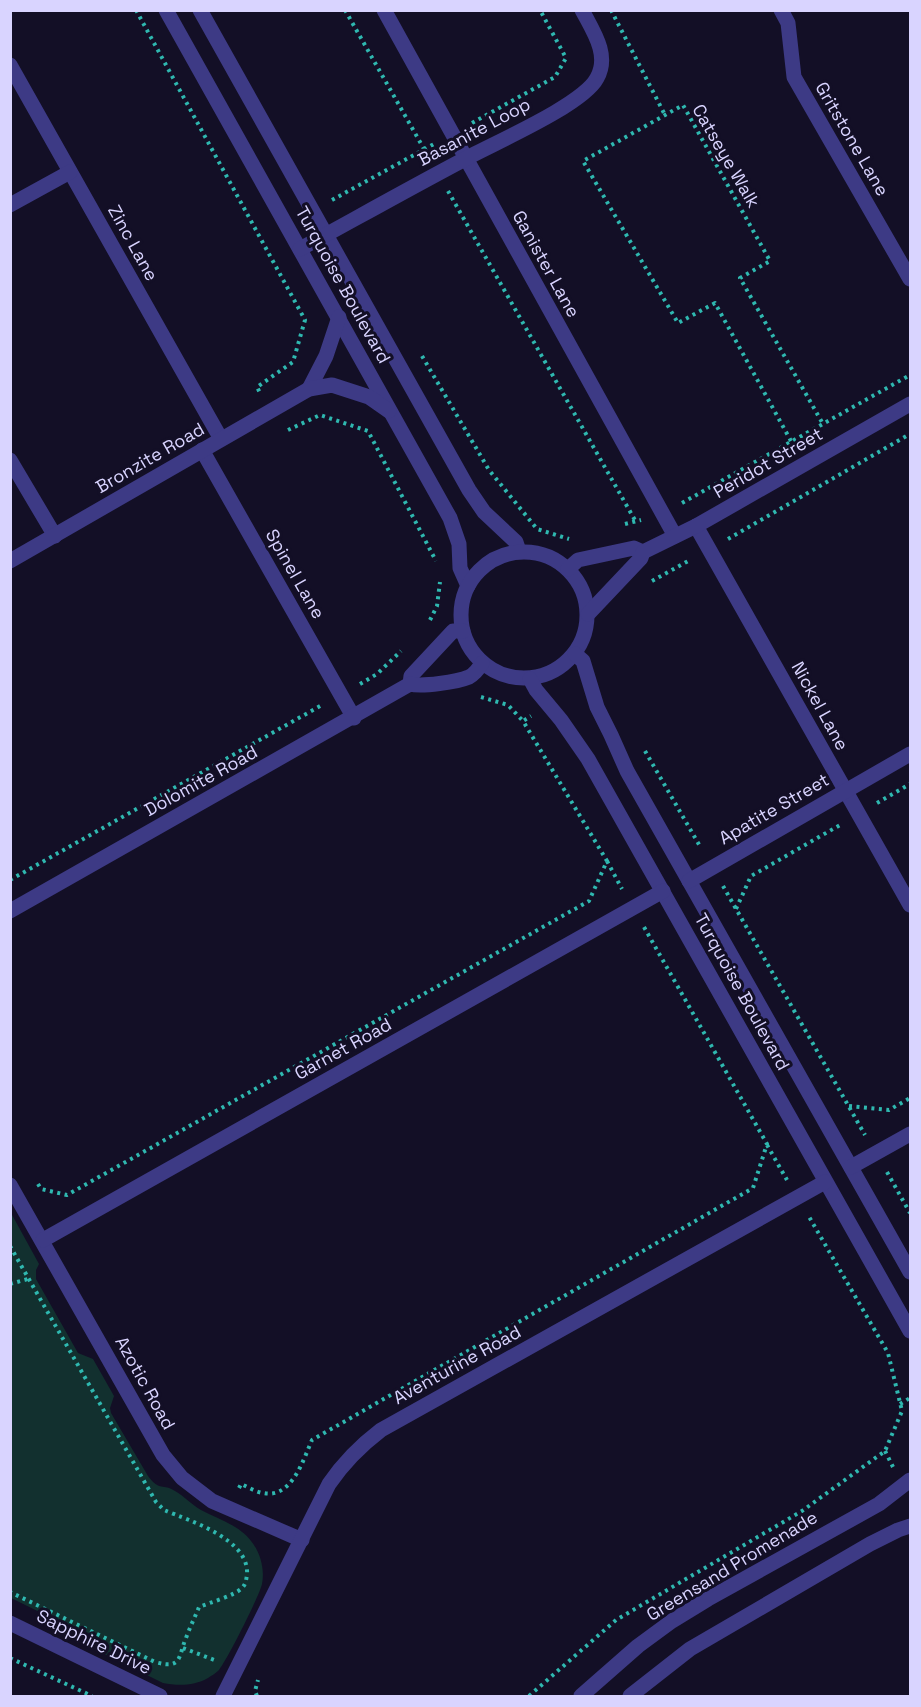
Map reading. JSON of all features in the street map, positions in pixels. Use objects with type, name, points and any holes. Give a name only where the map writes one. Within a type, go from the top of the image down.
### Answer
[{"type":"street","name":"Turquoise Boulevard","points":[[166,10],[450,518],[459,544],[460,568],[468,586]]},
{"type":"street","name":"Turquoise Boulevard","points":[[200,10],[469,490],[484,512],[516,542],[519,551]]},
{"type":"street","name":"Ganister Lane","points":[[384,10],[675,536]]},
{"type":"street","name":"Basanite Loop","points":[[300,249],[540,120],[590,88],[598,77],[602,52],[595,33],[582,10]]},
{"type":"street","name":"Gritstone Lane","points":[[781,10],[788,23],[794,77],[910,279]]},
{"type":"street","name":"Zinc Lane","points":[[10,65],[221,439]]},
{"type":"street","points":[[10,205],[70,172]]},
{"type":"street","points":[[309,389],[326,356],[339,317]]},
{"type":"street","name":"Bronzite Road","points":[[10,561],[309,389],[332,385],[341,387],[369,397],[392,413]]},
{"type":"street","name":"Peridot Street","points":[[588,614],[641,558],[643,552],[696,526],[910,404]]},
{"type":"street","name":"Spinel Lane","points":[[202,450],[354,718]]},
{"type":"street","points":[[10,460],[55,536]]},
{"type":"street","name":"Nickel Lane","points":[[696,526],[910,905]]},
{"type":"street","name":"Peridot Street","points":[[568,569],[578,560],[590,557],[634,548],[643,552]]},
{"type":"street","points":[[519,551],[537,552],[554,558],[568,569],[583,590],[588,614],[585,637],[575,654],[561,667],[546,675],[530,678],[513,678],[482,663],[467,643],[460,616],[462,600],[480,568],[498,557],[519,551]]},
{"type":"street","name":"Dolomite Road","points":[[410,684],[411,676],[444,639],[453,631],[463,631]]},
{"type":"street","name":"Turquoise Boulevard","points":[[575,654],[583,661],[597,707],[627,771],[910,1272]]},
{"type":"street","name":"Dolomite Road","points":[[10,911],[354,718],[410,684],[420,687],[469,677],[478,670],[482,663]]},
{"type":"street","name":"Turquoise Boulevard","points":[[530,678],[536,690],[561,720],[588,759],[910,1331]]},
{"type":"street","name":"Apatite Street","points":[[689,881],[910,754]]},
{"type":"street","name":"Garnet Road","points":[[43,1240],[663,891]]},
{"type":"street","points":[[851,1167],[910,1134]]},
{"type":"street","name":"Aventurine Road","points":[[223,1696],[329,1484],[342,1465],[360,1446],[381,1430],[825,1182]]},
{"type":"street","name":"Azotic Road","points":[[10,1185],[171,1466],[197,1491],[212,1501],[302,1540]]},
{"type":"street","name":"Greensand Promenade","points":[[581,1696],[638,1646],[672,1621],[879,1504],[910,1480]]},
{"type":"street","points":[[630,1696],[706,1639],[870,1544],[910,1526]]},
{"type":"street","name":"Sapphire Drive","points":[[10,1623],[160,1696]]},
{"type":"path","points":[[136,10],[305,320],[293,362],[257,387],[278,434],[320,415],[368,431],[436,561]]},
{"type":"path","points":[[345,10],[636,522]]},
{"type":"path","points":[[611,10],[665,115]]},
{"type":"path","name":"Catseye Walk","points":[[791,441],[715,303],[678,323],[583,161],[683,105],[770,261],[740,278],[823,424]]},
{"type":"path","points":[[332,200],[346,224]]},
{"type":"path","points":[[417,347],[489,470],[537,529],[566,539],[576,537]]},
{"type":"path","points":[[616,527],[636,522],[676,506],[910,375]]},
{"type":"path","points":[[650,582],[910,434]]},
{"type":"path","points":[[428,624],[437,606],[442,572]]},
{"type":"path","points":[[529,1696],[616,1620],[802,1511],[885,1451],[902,1411],[888,1353],[766,1144],[607,861],[523,720],[535,714]]},
{"type":"path","points":[[644,748],[910,1213]]},
{"type":"path","points":[[736,909],[751,876],[910,784]]},
{"type":"path","points":[[30,1186],[37,1182],[41,1189],[67,1195],[589,901],[607,861]]},
{"type":"path","points":[[849,1106],[889,1110],[910,1098]]},
{"type":"path","points":[[241,1484],[265,1494],[282,1491],[293,1481],[312,1440],[753,1188],[766,1144]]},
{"type":"path","points":[[10,1246],[156,1502],[164,1510],[226,1539],[235,1546],[248,1569],[246,1582],[240,1590],[199,1607],[184,1641],[181,1657],[168,1665],[155,1662],[10,1592]]},
{"type":"path","points":[[10,1284],[28,1279]]},
{"type":"path","points":[[900,1404],[910,1398]]},
{"type":"path","points":[[183,1648],[221,1662]]},
{"type":"path","points":[[10,1658],[92,1696]]},
{"type":"green space","points":[[11,1213],[39,1264],[36,1279],[78,1353],[93,1359],[114,1396],[110,1408],[111,1413],[148,1476],[159,1486],[171,1489],[201,1510],[241,1531],[254,1545],[259,1555],[263,1578],[255,1602],[223,1664],[219,1670],[203,1681],[186,1685],[163,1683],[82,1643],[72,1628],[11,1598]]}]
